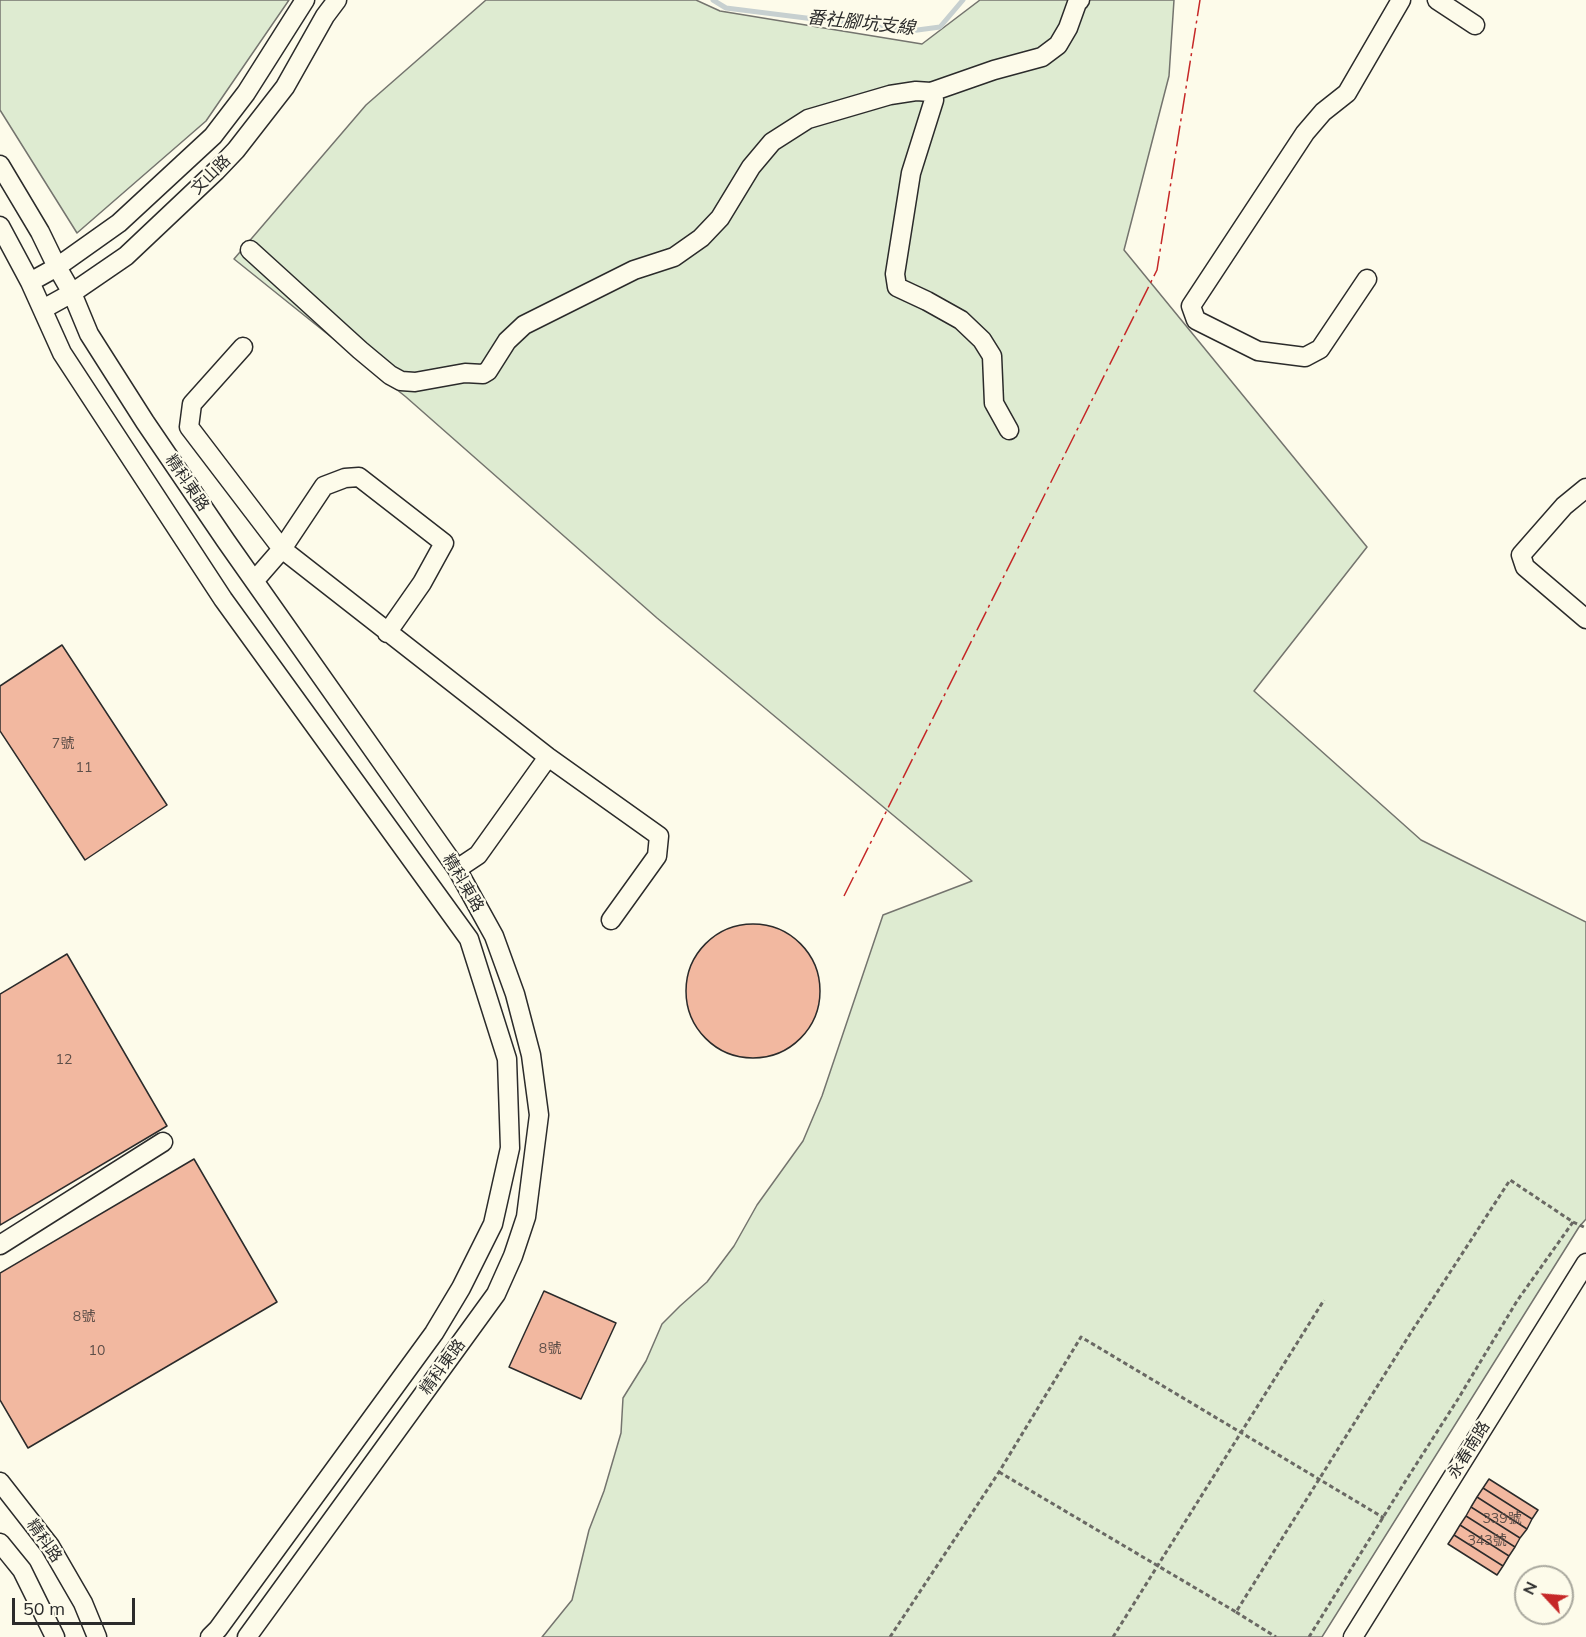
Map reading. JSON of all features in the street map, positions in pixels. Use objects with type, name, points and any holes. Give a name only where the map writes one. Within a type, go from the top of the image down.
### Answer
[{"type":"street","name":"文山路","points":[[30,282],[57,267],[119,224],[213,136],[246,93],[305,0]]},
{"type":"street","name":"文山路","points":[[43,309],[72,293],[126,256],[236,150],[285,87],[325,16],[337,0]]},
{"type":"street","points":[[250,250],[360,350],[390,375],[401,381],[465,373],[483,374],[488,371],[507,341],[524,325],[634,270],[674,257],[700,238],[720,218],[751,167],[772,142],[808,119],[890,95],[916,91],[931,92],[994,70],[1042,57],[1058,45],[1080,0]]},
{"type":"street","points":[[1367,279],[1320,349],[1305,357],[1258,351],[1196,320],[1191,306],[1305,133],[1323,112],[1347,93],[1401,0]]},
{"type":"street","points":[[1437,0],[1475,25]]},
{"type":"street","points":[[931,92],[934,100],[911,173],[895,274],[897,287],[961,320],[982,340],[992,356],[994,403],[1009,430]]},
{"type":"street","name":"精科東路","points":[[0,165],[40,232],[72,293],[89,334],[207,514],[457,869],[494,936],[515,994],[531,1055],[539,1115],[526,1217],[513,1256],[496,1294],[248,1637]]},
{"type":"street","name":"精科東路","points":[[0,226],[30,282],[62,353],[223,599],[469,939],[507,1059],[510,1148],[493,1224],[466,1279],[434,1333],[210,1637]]},
{"type":"street","points":[[243,347],[192,404],[189,427],[282,549],[548,757],[660,836],[657,856],[610,920]]},
{"type":"street","points":[[255,580],[282,549],[324,486],[345,478],[359,477],[444,543],[422,583],[387,633]]},
{"type":"street","points":[[1586,488],[1563,506],[1521,555],[1525,567],[1586,619]]},
{"type":"street","points":[[457,869],[478,855],[548,757]]},
{"type":"street","points":[[0,1245],[163,1142]]},
{"type":"street","name":"永春南路","points":[[1353,1637],[1586,1263]]},
{"type":"street","name":"精科路","points":[[0,1482],[50,1546],[83,1603],[97,1637]]},
{"type":"street","points":[[0,1543],[22,1570],[54,1637]]},
{"type":"path","points":[[1236,1612],[1510,1180],[1573,1222],[1586,1228]]},
{"type":"path","points":[[1309,1637],[1517,1301],[1573,1222]]},
{"type":"path","points":[[1113,1637],[1324,1300]]},
{"type":"path","points":[[890,1637],[999,1472],[1081,1336],[1384,1518]]},
{"type":"path","points":[[999,1472],[1276,1637]]},
{"type":"green space","points":[[0,0],[289,0],[206,121],[77,233],[0,110]]},
{"type":"green space","points":[[486,0],[696,0],[720,11],[922,44],[980,0],[1174,0],[1169,76],[1124,250],[1367,547],[1254,691],[1421,840],[1586,922],[1586,1219],[1322,1637],[542,1637],[572,1600],[589,1530],[604,1491],[621,1433],[623,1398],[646,1361],[662,1324],[707,1282],[734,1246],[757,1205],[803,1141],[822,1096],[883,915],[972,881],[657,618],[406,397],[234,259],[366,105]]},
{"type":"building","points":[[62,645],[167,805],[85,860],[0,731],[0,686]]},
{"type":"building","points":[[753,924],[779,929],[801,943],[815,965],[820,991],[815,1017],[801,1039],[779,1053],[753,1058],[727,1053],[705,1039],[691,1017],[686,991],[691,965],[705,943],[727,929]]},
{"type":"building","points":[[67,954],[167,1126],[0,1225],[0,994]]},
{"type":"building","points":[[194,1159],[277,1302],[28,1448],[0,1400],[0,1273]]},
{"type":"building","points":[[544,1291],[616,1323],[581,1399],[509,1367]]},
{"type":"building","points":[[1489,1479],[1538,1510],[1532,1519],[1483,1488]]},
{"type":"building","points":[[1483,1488],[1532,1519],[1527,1529],[1477,1497]]},
{"type":"building","points":[[1477,1497],[1527,1529],[1520,1538],[1471,1507]]},
{"type":"building","points":[[1471,1507],[1520,1538],[1515,1547],[1466,1516]]},
{"type":"building","points":[[1466,1516],[1515,1547],[1509,1556],[1460,1525]]},
{"type":"building","points":[[1460,1525],[1509,1556],[1503,1566],[1454,1535]]},
{"type":"building","points":[[1454,1535],[1503,1566],[1497,1575],[1448,1544]]},
{"type":"waterway","name":"番社腳坑支線","points":[[713,0],[726,8],[910,31],[940,27],[963,0]]},
{"type":"power","points":[[844,896],[1157,270],[1200,0]]}]
